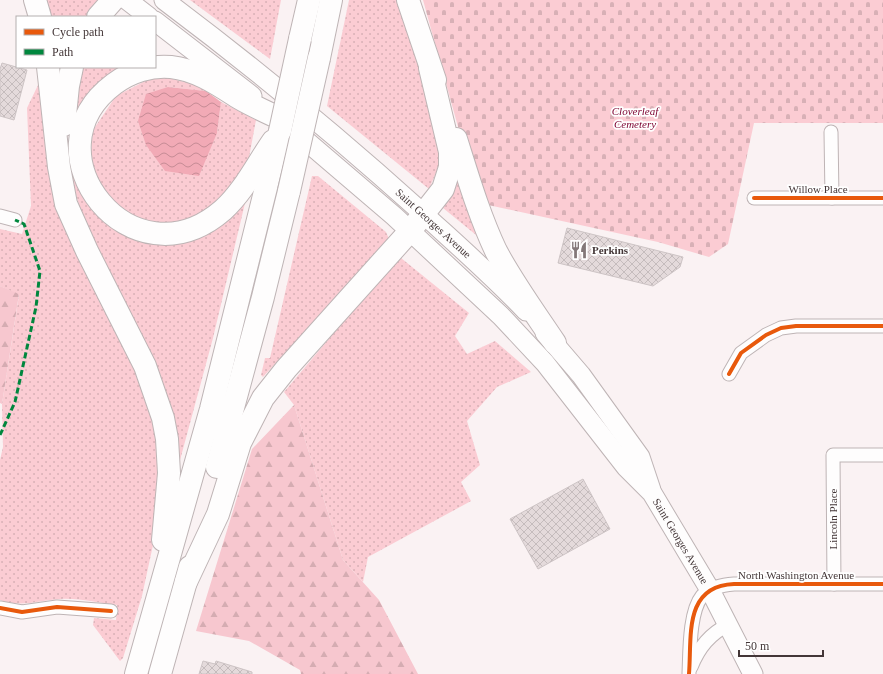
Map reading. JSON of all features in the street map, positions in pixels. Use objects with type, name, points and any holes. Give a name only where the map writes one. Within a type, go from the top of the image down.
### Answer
[{"type":"highway","points":[[35,0],[40,16]]},
{"type":"highway","points":[[99,16],[113,0]]},
{"type":"highway","points":[[136,674],[209,416],[261,173],[278,124],[300,39],[308,0]]},
{"type":"highway","points":[[160,674],[242,376],[289,191],[331,0]]},
{"type":"highway","points":[[186,582],[218,514],[240,443],[263,398],[286,369],[424,215],[443,188],[451,159],[448,138],[430,68],[408,0]]},
{"type":"highway","points":[[261,173],[218,214],[206,222],[185,230],[167,233],[142,231],[114,217],[102,205],[92,191],[83,169],[81,146],[83,131],[92,107],[110,87],[133,73],[161,67],[170,67],[198,74],[218,84],[278,124]]},
{"type":"highway","points":[[48,68],[60,179],[66,204],[87,251],[150,376],[166,428],[169,488],[156,603]]},
{"type":"highway","points":[[72,68],[66,96],[64,143],[67,175],[76,225]]},
{"type":"highway","points":[[430,68],[446,106],[464,165],[492,242],[513,279],[555,343]]},
{"type":"main road","points":[[126,0],[148,16]]},
{"type":"main road","name":"Saint Georges Avenue","points":[[164,0],[288,98],[466,251],[555,343],[594,392],[640,457],[652,493],[729,624],[753,674]]},
{"type":"main road","name":"Saint Georges Avenue","points":[[156,22],[278,124],[309,142],[410,231],[501,316],[533,349],[584,411],[626,467],[652,493]]},
{"type":"main road","points":[[432,252],[442,246],[451,246],[466,251]]},
{"type":"street","points":[[831,132],[832,198]]},
{"type":"street","name":"Willow Place","points":[[754,198],[883,198]]},
{"type":"street","points":[[0,216],[15,220]]},
{"type":"street","points":[[729,374],[741,353],[766,335],[781,328],[883,326]]},
{"type":"street","name":"Lincoln Place","points":[[834,584],[833,455],[883,455]]},
{"type":"street","name":"North Washington Avenue","points":[[710,590],[728,584],[883,584]]},
{"type":"street","points":[[689,673],[690,646],[695,612],[702,596],[710,590]]},
{"type":"street","points":[[0,608],[22,612],[57,607],[111,611]]},
{"type":"street","points":[[689,673],[696,655],[706,640],[729,624]]},
{"type":"green space","points":[[44,0],[99,0],[91,16],[47,16]]},
{"type":"green space","points":[[190,0],[281,0],[270,59]]},
{"type":"green space","points":[[349,0],[400,0],[442,149],[441,161],[429,189],[327,106]]},
{"type":"green space","name":"Cloverleaf Cemetery","points":[[423,0],[883,0],[883,123],[754,123],[728,244],[709,257],[658,242],[479,203]]},
{"type":"green space","points":[[80,68],[130,68],[123,71],[76,157],[141,236],[246,199],[213,338],[176,475],[84,224],[70,172],[69,127]]},
{"type":"green space","points":[[157,75],[208,88],[206,91],[168,87],[217,133],[221,102],[256,120],[247,168],[213,210],[179,224],[140,223],[115,208],[90,164],[93,130],[116,96]]},
{"type":"green space","points":[[39,83],[68,231],[148,390],[163,444],[161,508],[142,596],[123,658],[120,661],[93,625],[94,618],[116,620],[117,605],[68,599],[30,603],[16,603],[0,600],[0,460],[3,447],[2,404],[19,295],[0,286],[0,229],[22,234],[31,206],[27,108]]},
{"type":"green space","points":[[459,169],[481,239],[443,208]]},
{"type":"green space","points":[[312,176],[318,176],[386,232],[389,239],[263,377],[261,375],[265,358],[270,358]]},
{"type":"green space","points":[[401,258],[469,313],[455,336],[467,354],[495,341],[531,372],[497,387],[467,421],[480,465],[461,482],[471,501],[368,557],[363,582],[343,560],[294,405],[284,392],[377,282]]},
{"type":"green space","points":[[0,286],[19,294],[2,404],[0,403]]},
{"type":"green space","points":[[294,405],[343,560],[379,600],[418,674],[301,674],[300,670],[249,641],[196,631],[252,449]]},
{"type":"water","points":[[168,87],[206,91],[221,102],[217,133],[199,176],[165,171],[146,145],[138,121],[146,94]]},
{"type":"building","points":[[2,63],[27,70],[14,120],[0,116],[0,69]]},
{"type":"building","points":[[567,228],[683,257],[680,267],[653,286],[558,263]]},
{"type":"building","points":[[583,479],[610,529],[538,569],[510,519]]},
{"type":"building","points":[[203,661],[215,664],[216,661],[252,672],[252,674],[199,674]]},
{"type":"marked path","points":[[0,435],[15,402],[36,307],[40,271],[24,224],[15,220]]},
{"type":"cycle path","points":[[754,198],[883,198]]},
{"type":"cycle path","points":[[729,374],[741,353],[766,335],[781,328],[796,326],[883,326]]},
{"type":"cycle path","points":[[689,674],[691,630],[694,616],[698,604],[706,594],[718,587],[734,584],[883,584]]},
{"type":"cycle path","points":[[0,608],[22,612],[57,607],[111,611]]},
{"type":"place","name":"Perkins","points":[[579,250]]}]
